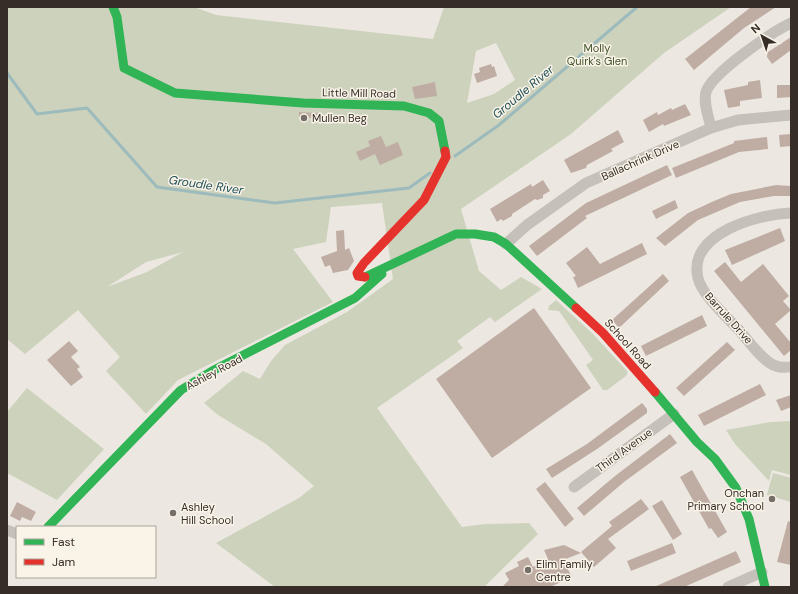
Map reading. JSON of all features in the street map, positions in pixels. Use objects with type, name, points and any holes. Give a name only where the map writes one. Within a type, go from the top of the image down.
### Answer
[{"type":"street","name":"Little Mill Road","points":[[113,7],[117,16],[124,68],[175,93],[303,103],[404,106],[429,113],[439,121],[446,157],[424,200],[364,263],[357,273],[358,276],[363,277],[389,267]]},
{"type":"street","points":[[711,128],[705,104],[706,92],[714,80],[748,51],[780,28],[791,23]]},
{"type":"street","name":"Ballachrink Drive","points":[[506,244],[527,225],[586,184],[711,128],[738,120],[791,115]]},
{"type":"street","name":"Barrule Drive","points":[[791,213],[773,213],[741,222],[718,235],[705,247],[698,262],[698,278],[703,290],[768,362],[777,367],[791,367]]},
{"type":"street","name":"School Road","points":[[389,267],[456,234],[475,234],[494,237],[506,244],[603,333],[674,414],[696,442],[702,445],[736,486],[749,519],[765,587]]},
{"type":"street","name":"Ashley Road","points":[[49,526],[74,503],[181,390],[212,371],[355,298],[389,267]]},
{"type":"street","name":"Third Avenue","points":[[574,487],[674,414]]},
{"type":"street","points":[[728,587],[762,572]]},
{"type":"green space","name":"Molly Quirk's Glen","points":[[7,7],[194,7],[216,15],[433,39],[444,7],[731,7],[664,53],[571,134],[461,209],[479,271],[501,290],[521,277],[542,289],[495,322],[490,317],[457,341],[463,348],[377,408],[462,527],[485,524],[529,523],[538,534],[484,587],[275,587],[216,543],[299,498],[314,486],[266,444],[218,415],[204,403],[243,371],[260,379],[271,361],[285,345],[347,312],[393,279],[382,203],[331,207],[326,242],[293,249],[333,302],[178,380],[146,414],[106,371],[120,357],[78,310],[25,354],[7,339]],"holes":[[[496,43],[515,80],[494,94],[467,103],[476,51]],[[183,252],[147,272],[107,287],[146,262]]]},
{"type":"green space","points":[[556,300],[592,333],[628,372],[626,376],[607,390],[603,390],[586,365],[593,360],[559,311],[548,310],[549,306]]},
{"type":"green space","points":[[27,388],[104,449],[57,500],[7,473],[7,412]]},
{"type":"green space","points":[[791,421],[791,475],[772,470],[769,481],[735,444],[726,430],[771,422]]},
{"type":"green space","points":[[773,473],[791,478],[791,502],[767,495]]},
{"type":"building","points":[[751,7],[776,7],[744,28],[694,70],[685,59]]},
{"type":"building","points":[[791,37],[791,50],[772,64],[765,54]]},
{"type":"building","points":[[491,64],[492,67],[494,66],[497,76],[477,83],[474,74],[480,72],[479,68]]},
{"type":"building","points":[[760,80],[762,98],[740,101],[740,106],[728,108],[724,90],[748,85],[748,82]]},
{"type":"building","points":[[435,82],[437,96],[415,99],[412,87]]},
{"type":"building","points":[[777,85],[791,85],[791,97],[777,98]]},
{"type":"building","points":[[685,104],[691,115],[664,126],[663,124],[649,132],[643,120],[657,112],[658,115],[671,108],[672,110]]},
{"type":"building","points":[[299,112],[319,113],[319,118],[299,117]]},
{"type":"building","points":[[618,130],[624,142],[611,149],[613,151],[587,165],[586,168],[571,173],[564,160]]},
{"type":"building","points":[[791,134],[791,146],[780,147],[779,135]]},
{"type":"building","points":[[381,136],[386,147],[398,142],[403,155],[380,165],[375,154],[360,161],[356,152],[370,146],[368,141]]},
{"type":"building","points":[[767,137],[768,149],[739,152],[676,178],[672,168],[734,143],[734,141]]},
{"type":"building","points":[[667,165],[672,175],[585,216],[587,218],[537,256],[529,246],[586,203]]},
{"type":"building","points":[[543,180],[550,191],[543,195],[543,198],[537,200],[535,199],[512,214],[512,216],[503,221],[501,219],[497,222],[490,209],[531,184],[532,187]]},
{"type":"building","points":[[776,185],[791,186],[791,196],[774,196],[740,202],[698,220],[665,246],[656,238],[688,213],[714,201],[731,194]]},
{"type":"building","points":[[675,200],[678,208],[656,219],[652,211]]},
{"type":"building","points":[[780,228],[785,241],[732,265],[725,250]]},
{"type":"building","points":[[344,230],[345,250],[349,248],[354,261],[348,270],[333,273],[330,265],[325,267],[321,257],[337,251],[336,231]]},
{"type":"building","points":[[642,243],[647,254],[578,288],[573,277],[576,276],[566,263],[587,247],[600,264]]},
{"type":"building","points":[[725,262],[741,282],[763,264],[789,296],[783,301],[791,310],[775,324],[791,343],[791,350],[784,356],[714,271]]},
{"type":"building","points":[[663,274],[669,281],[619,328],[612,320]]},
{"type":"building","points":[[534,308],[591,388],[492,458],[436,379]]},
{"type":"building","points":[[702,315],[707,326],[646,356],[641,346]]},
{"type":"building","points":[[69,341],[78,351],[71,357],[80,367],[77,369],[83,377],[71,386],[47,360]]},
{"type":"building","points":[[727,342],[735,350],[684,396],[676,388]]},
{"type":"building","points":[[760,384],[766,395],[704,426],[698,415]]},
{"type":"building","points":[[791,395],[791,407],[781,411],[776,400]]},
{"type":"building","points":[[642,403],[647,409],[647,413],[597,449],[552,478],[546,469],[587,444]]},
{"type":"building","points":[[670,434],[677,443],[624,482],[584,516],[577,508],[615,476]]},
{"type":"building","points":[[692,470],[727,532],[718,538],[711,528],[709,529],[680,477]]},
{"type":"building","points":[[545,482],[574,519],[565,527],[536,489]]},
{"type":"building","points":[[641,499],[649,509],[608,539],[616,548],[594,567],[581,552],[612,526],[609,522]]},
{"type":"building","points":[[662,500],[682,534],[673,540],[652,506]]},
{"type":"building","points":[[17,502],[36,512],[31,521],[22,517],[20,521],[10,516]]},
{"type":"building","points":[[788,521],[791,522],[791,565],[777,562]]},
{"type":"building","points":[[672,543],[676,553],[631,571],[627,561]]},
{"type":"building","points":[[564,545],[581,553],[563,560],[572,577],[550,587],[502,587],[509,580],[505,573],[519,566],[517,562],[528,557],[533,567],[548,559],[544,550]]},
{"type":"building","points":[[736,551],[741,562],[684,587],[654,587]]},
{"type":"waterway","name":"Groudle River","points":[[455,156],[499,125],[637,7]]},
{"type":"waterway","name":"Groudle River","points":[[7,73],[37,114],[87,108],[157,187],[275,203],[409,188],[430,173]]},
{"type":"traffic: fast","points":[[113,7],[117,17],[124,68],[175,93],[303,103],[404,106],[429,113],[439,121],[445,151]]},
{"type":"traffic: fast","points":[[365,277],[456,234],[475,234],[494,237],[506,244],[576,308]]},
{"type":"traffic: fast","points":[[49,526],[181,390],[212,371],[355,298],[382,274]]},
{"type":"traffic: fast","points":[[655,392],[697,442],[715,459],[736,488],[749,519],[765,587]]},
{"type":"traffic: jam","points":[[365,277],[358,276],[357,273],[364,263],[424,200],[446,157],[445,151]]},
{"type":"traffic: jam","points":[[576,308],[603,333],[655,392]]},
{"type":"place","name":"Mullen Beg","points":[[304,118]]},
{"type":"place","name":"Onchan Primary School","points":[[772,499]]},
{"type":"place","name":"Ashley Hill School","points":[[173,513]]},
{"type":"place","name":"Elim Family Centre","points":[[528,570]]}]
